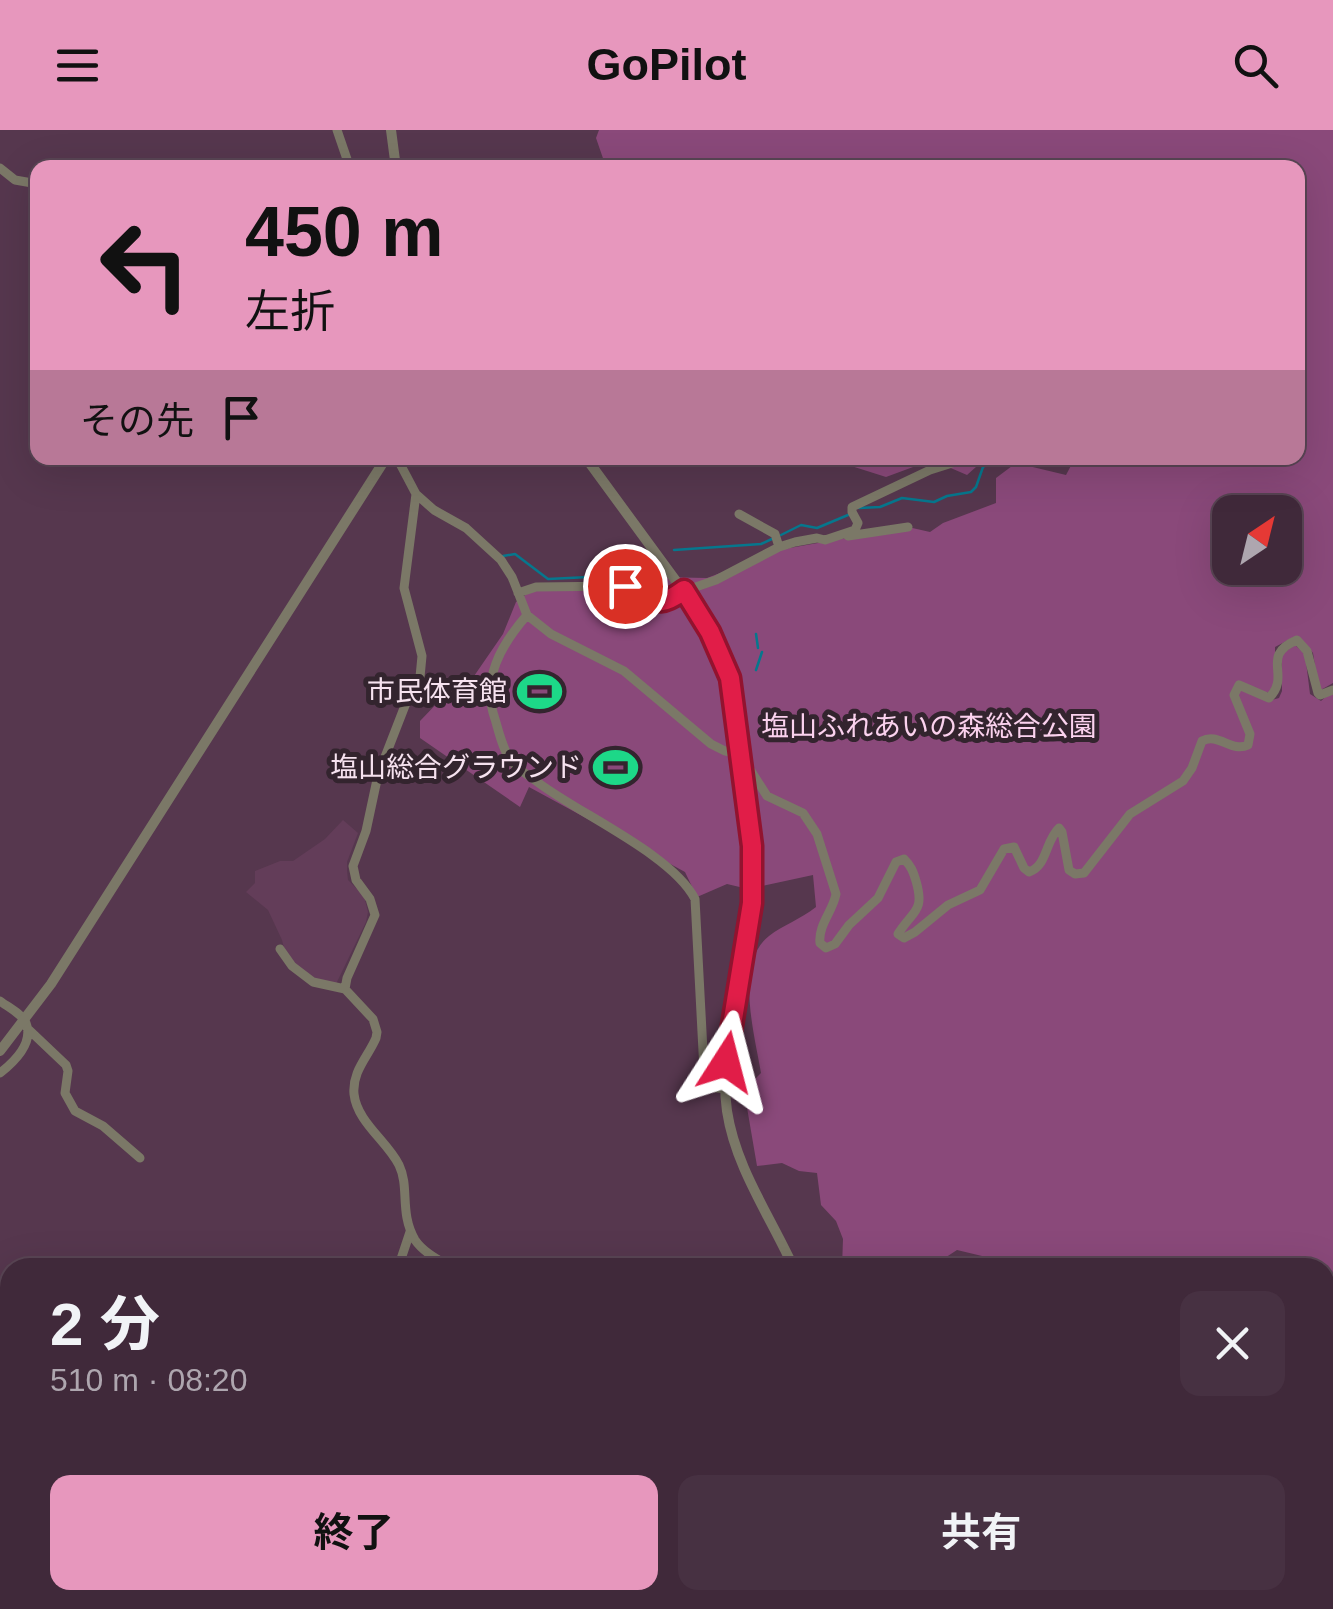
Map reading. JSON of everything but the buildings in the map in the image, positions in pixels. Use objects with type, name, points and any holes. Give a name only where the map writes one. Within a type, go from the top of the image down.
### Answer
[{"type":"street","points":[[338,130],[347,160]]},
{"type":"street","points":[[391,130],[395,160]]},
{"type":"street","points":[[0,168],[15,180],[30,183]]},
{"type":"street","points":[[0,1050],[26,1024],[382,465]]},
{"type":"street","points":[[401,465],[416,494],[489,547],[512,576],[527,615],[551,634],[624,671],[711,744],[740,755]]},
{"type":"street","points":[[591,465],[684,590],[710,632],[732,690],[754,884],[728,1048],[727,1111],[738,1157],[788,1258]]},
{"type":"street","points":[[825,540],[855,530],[858,523],[852,507],[860,502],[946,465]]},
{"type":"street","points":[[345,990],[375,914],[356,880],[353,866],[366,831],[378,775],[422,667],[404,588],[416,494]]},
{"type":"street","points":[[739,514],[777,542]]},
{"type":"street","points":[[518,593],[536,587],[625,586],[659,602],[669,601],[684,590],[716,580],[777,542],[825,540],[908,527]]},
{"type":"street","points":[[527,615],[496,663],[489,683],[492,709],[511,762],[631,841],[690,890],[695,899],[704,1070],[708,1087],[726,1090]]},
{"type":"street","points":[[742,769],[752,771],[767,796],[803,813],[817,834],[836,894],[819,933],[824,947],[834,944],[878,898],[896,862],[904,859],[914,873],[921,898],[898,934],[904,938],[948,906],[980,890],[1004,849],[1014,847],[1024,868],[1029,872],[1036,870],[1058,828],[1069,870],[1075,874],[1085,872],[1130,814],[1183,781],[1202,740],[1212,737],[1239,748],[1248,744],[1250,734],[1234,695],[1238,685],[1272,696],[1278,684],[1278,656],[1283,646],[1297,640],[1304,645],[1318,693],[1333,690]]},
{"type":"street","points":[[280,949],[292,966],[312,982],[345,990],[376,1025],[376,1038],[355,1076],[354,1094],[358,1108],[400,1169],[410,1230],[422,1249],[436,1258]]},
{"type":"street","points":[[0,1001],[66,1065],[65,1094],[75,1110],[103,1126],[140,1158]]},
{"type":"street","points":[[0,1073],[23,1051],[26,1024]]},
{"type":"street","points":[[401,1258],[410,1230]]},
{"type":"shaded area","points":[[343,820],[358,833],[347,862],[348,880],[364,896],[368,912],[336,984],[314,979],[296,965],[285,952],[268,910],[246,892],[255,883],[255,871],[280,861],[293,861],[325,839]]},
{"type":"green space","name":"塩山ふれあいの森総合公園","points":[[599,130],[1333,130],[1333,683],[1319,691],[1313,653],[1300,638],[1294,637],[1275,647],[1275,684],[1272,693],[1266,692],[1268,701],[1279,698],[1282,654],[1295,645],[1305,654],[1310,694],[1321,701],[1333,693],[1333,1258],[984,1258],[957,1250],[945,1258],[842,1258],[843,1239],[836,1221],[821,1205],[817,1173],[799,1171],[782,1163],[757,1166],[744,1090],[761,1073],[750,1001],[752,964],[758,948],[769,936],[816,907],[813,875],[748,889],[727,884],[697,897],[685,872],[529,787],[520,807],[420,738],[420,721],[443,697],[472,679],[503,634],[516,602],[536,587],[626,585],[657,577],[707,578],[784,549],[908,527],[930,532],[943,523],[996,503],[996,478],[1013,465],[1066,475],[1071,465],[1305,465],[1305,160],[604,160],[596,138]]},
{"type":"green space","points":[[848,465],[918,465],[886,477]]},
{"type":"green space","points":[[944,465],[978,465],[967,475]]},
{"type":"waterway","points":[[859,508],[880,507],[902,498],[934,502],[971,492],[987,465]]},
{"type":"waterway","points":[[781,535],[801,525],[817,528],[848,515]]},
{"type":"waterway","points":[[674,550],[761,544],[774,538]]},
{"type":"waterway","points":[[503,556],[515,554],[548,579],[631,575],[644,570],[647,563]]},
{"type":"waterway","points":[[756,634],[758,648]]},
{"type":"waterway","points":[[756,670],[762,652]]},
{"type":"place","name":"市民体育館","points":[[540,691]]},
{"type":"place","name":"塩山総合グラウンド","points":[[615,767]]},
{"type":"route","points":[[625,586],[659,602],[669,601],[684,590],[710,632],[730,678],[748,806],[754,884],[726,1062]]}]
